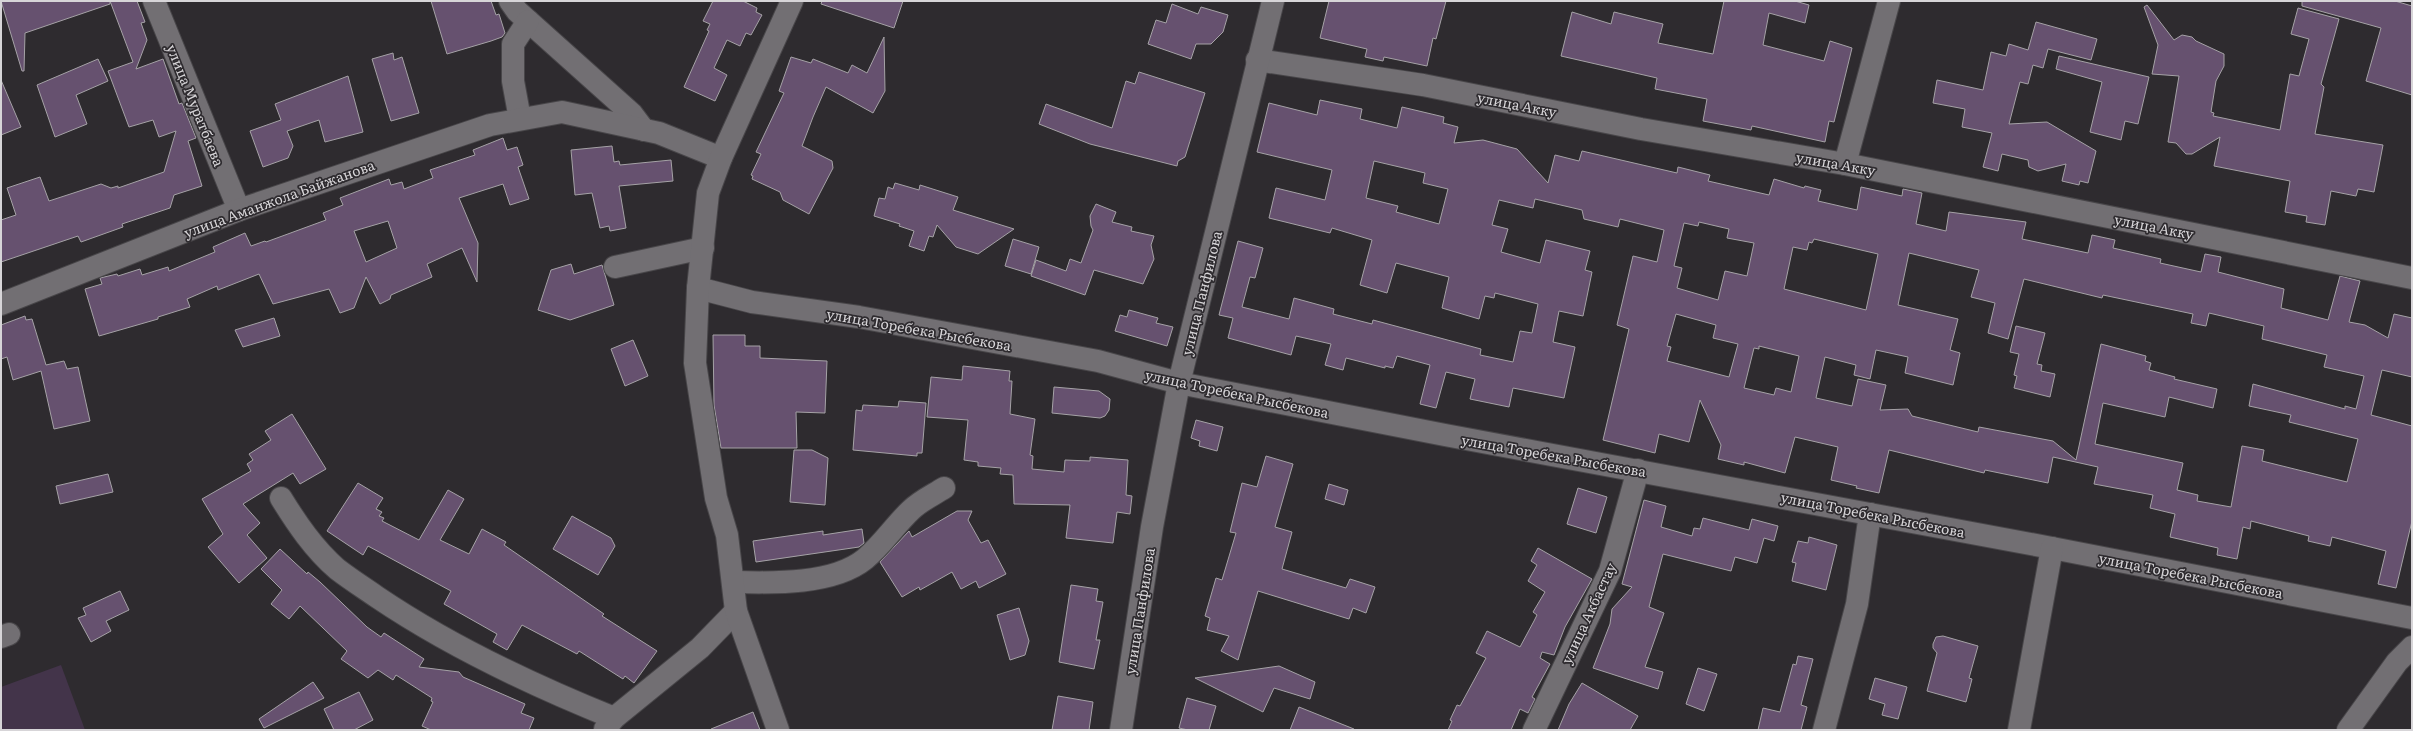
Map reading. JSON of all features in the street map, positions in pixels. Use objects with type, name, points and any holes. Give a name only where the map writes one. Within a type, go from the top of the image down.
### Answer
[{"type":"street","name":"улица Муратбаева","points":[[154,1],[239,210]]},
{"type":"street","points":[[510,1],[516,11],[632,114],[644,130],[659,133],[721,158]]},
{"type":"street","points":[[778,730],[736,611],[727,535],[716,498],[695,363],[698,288],[708,193],[721,158],[792,1]]},
{"type":"street","name":"улица Панфилова","points":[[1121,730],[1152,527],[1179,383],[1257,60],[1273,1]]},
{"type":"street","points":[[1845,164],[1889,1]]},
{"type":"street","points":[[520,119],[513,81],[513,44],[528,21]]},
{"type":"street","name":"улица Акку","points":[[1257,60],[1422,85],[1641,129],[1845,164],[2412,278]]},
{"type":"street","name":"улица Аманжола Байжанова","points":[[1,304],[239,210],[490,125],[562,112],[644,130]]},
{"type":"street","points":[[615,267],[703,248]]},
{"type":"street","name":"улица Торебека Рысбекова","points":[[698,288],[752,302],[859,317],[1098,361],[1179,383],[2052,548],[2412,618]]},
{"type":"street","name":"улица Акбастау","points":[[1534,730],[1610,571],[1638,470]]},
{"type":"street","points":[[733,582],[810,579],[838,574],[864,560],[912,509],[944,488]]},
{"type":"street","points":[[281,498],[306,537],[337,569],[412,620],[498,667],[556,694],[609,724],[700,648],[736,611]]},
{"type":"street","points":[[1824,730],[1857,604],[1870,514]]},
{"type":"street","points":[[2019,730],[2052,548]]},
{"type":"street","points":[[2348,730],[2397,662],[2412,647]]},
{"type":"shaded area","points":[[61,665],[85,730],[1,730],[1,687]]},
{"type":"building","points":[[1,1],[110,1],[110,4],[25,33],[24,71],[22,71]]},
{"type":"building","points":[[110,1],[137,1],[145,22],[141,23],[147,40],[136,69],[163,59],[179,104],[182,103],[196,138],[188,141],[202,186],[174,195],[170,208],[122,224],[123,227],[81,242],[78,236],[1,262],[1,220],[16,215],[7,188],[40,177],[49,201],[101,184],[111,188],[118,186],[118,188],[164,172],[176,131],[159,137],[153,120],[129,127],[108,71],[133,62]]},
{"type":"building","points":[[431,1],[491,1],[496,15],[499,14],[505,33],[502,37],[491,41],[447,54]]},
{"type":"building","points":[[713,1],[743,1],[757,8],[756,12],[762,15],[751,35],[746,33],[740,46],[727,40],[714,68],[727,75],[715,101],[684,87],[709,31],[707,30],[710,24],[703,21]]},
{"type":"building","points":[[822,1],[903,1],[894,28],[821,4]]},
{"type":"building","points":[[1329,1],[1446,1],[1436,39],[1433,38],[1427,66],[1384,57],[1383,61],[1365,57],[1367,49],[1320,38]]},
{"type":"building","points":[[1724,1],[1795,1],[1809,5],[1805,23],[1769,13],[1763,45],[1824,61],[1830,41],[1852,48],[1834,122],[1829,121],[1825,142],[1752,126],[1751,130],[1703,121],[1707,99],[1655,89],[1657,78],[1561,56],[1572,12],[1611,24],[1614,12],[1663,24],[1658,43],[1713,54]]},
{"type":"building","points":[[2302,1],[2395,1],[2412,6],[2412,95],[2366,81],[2381,28],[2302,6]]},
{"type":"building","points":[[1172,4],[1198,14],[1201,7],[1228,15],[1223,32],[1211,44],[1196,44],[1191,59],[1148,44],[1156,20],[1166,23]]},
{"type":"building","points":[[2147,5],[2174,40],[2182,35],[2192,37],[2196,41],[2224,54],[2224,66],[2216,81],[2211,112],[2214,113],[2213,116],[2280,130],[2290,74],[2299,76],[2309,39],[2291,34],[2298,8],[2339,19],[2321,84],[2324,87],[2315,134],[2383,145],[2374,192],[2358,189],[2356,196],[2331,191],[2325,225],[2306,222],[2307,216],[2285,212],[2290,181],[2214,166],[2220,137],[2192,154],[2186,154],[2176,143],[2168,142],[2179,76],[2152,74],[2158,45],[2144,7]]},
{"type":"building","points":[[2036,22],[2097,39],[2091,60],[2048,49],[2043,68],[2033,65],[2028,84],[2020,82],[2009,124],[2047,122],[2096,151],[2088,183],[2080,181],[2079,185],[2062,181],[2066,164],[2038,171],[2029,167],[2028,160],[2002,154],[1998,171],[1983,167],[1992,133],[1962,127],[1965,109],[1933,103],[1937,80],[1983,90],[1991,52],[2006,56],[2009,44],[2028,50]]},
{"type":"building","points":[[884,37],[885,91],[873,113],[826,87],[813,117],[802,146],[832,161],[833,168],[809,214],[783,200],[780,192],[752,179],[753,176],[751,175],[761,154],[756,152],[784,93],[779,91],[791,57],[811,63],[813,59],[848,73],[852,65],[867,73]]},
{"type":"building","points":[[393,53],[394,60],[402,57],[419,113],[391,121],[372,59]]},
{"type":"building","points":[[2059,56],[2149,77],[2138,124],[2125,121],[2121,140],[2090,132],[2102,82],[2056,69]]},
{"type":"building","points":[[98,59],[108,81],[76,95],[87,124],[55,137],[37,85]]},
{"type":"building","points":[[1139,72],[1205,93],[1185,157],[1178,161],[1177,166],[1090,144],[1039,124],[1046,104],[1112,128],[1126,81],[1135,84]]},
{"type":"building","points":[[348,76],[363,132],[325,142],[319,120],[287,131],[293,146],[288,158],[263,167],[250,131],[281,120],[275,104]]},
{"type":"building","points":[[1,80],[21,127],[1,135]]},
{"type":"building","points":[[1320,100],[1362,109],[1360,119],[1397,128],[1402,107],[1444,117],[1443,123],[1458,127],[1454,143],[1483,140],[1517,149],[1548,183],[1555,155],[1579,161],[1582,151],[1677,173],[1678,167],[1710,175],[1708,181],[1769,195],[1774,179],[1804,188],[1805,186],[1821,190],[1818,201],[1857,210],[1861,187],[1902,196],[1903,189],[1922,193],[1916,224],[1946,231],[1949,212],[2026,222],[2022,239],[2088,253],[2092,235],[2115,240],[2113,248],[2161,259],[2160,263],[2201,272],[2205,254],[2221,257],[2218,272],[2284,289],[2281,308],[2328,320],[2340,276],[2360,281],[2349,322],[2365,325],[2388,338],[2394,314],[2412,318],[2412,377],[2382,370],[2371,415],[2412,426],[2412,521],[2396,588],[2378,584],[2386,551],[2332,537],[2330,546],[2308,541],[2309,536],[2251,521],[2250,529],[2243,527],[2237,559],[2217,555],[2218,548],[2170,537],[2175,514],[2150,508],[2153,495],[2094,484],[2098,467],[2053,457],[2048,483],[1985,470],[1984,473],[1889,450],[1879,493],[1831,480],[1838,447],[1795,437],[1785,473],[1744,462],[1744,465],[1718,459],[1721,445],[1700,400],[1689,442],[1659,434],[1655,453],[1603,440],[1629,329],[1617,325],[1633,256],[1657,262],[1664,230],[1620,219],[1618,227],[1584,219],[1582,210],[1535,199],[1533,208],[1499,200],[1492,225],[1508,229],[1501,252],[1540,263],[1546,240],[1590,251],[1585,270],[1592,272],[1583,316],[1559,311],[1553,342],[1575,347],[1564,398],[1513,388],[1509,407],[1470,399],[1475,379],[1446,372],[1436,408],[1420,404],[1430,365],[1397,356],[1393,368],[1385,366],[1385,368],[1346,358],[1343,370],[1325,365],[1331,344],[1296,336],[1291,355],[1228,338],[1233,318],[1219,315],[1238,241],[1263,248],[1255,278],[1250,277],[1242,307],[1289,319],[1294,298],[1334,309],[1333,314],[1372,324],[1373,320],[1481,349],[1480,355],[1513,362],[1520,331],[1532,333],[1538,304],[1495,293],[1494,298],[1485,296],[1479,319],[1442,308],[1449,277],[1396,263],[1387,293],[1360,285],[1372,240],[1332,228],[1330,233],[1269,218],[1276,188],[1325,200],[1332,170],[1257,152],[1269,103],[1317,115]],"holes":[[[1374,161],[1425,173],[1423,183],[1448,189],[1439,224],[1396,212],[1398,206],[1366,198]],[[1699,222],[1729,229],[1727,238],[1754,243],[1747,276],[1725,271],[1718,300],[1677,288],[1682,268],[1674,266],[1684,223],[1698,226]],[[1814,239],[1878,254],[1866,310],[1784,289],[1793,247],[1807,250],[1809,242],[1812,243]],[[1909,253],[1979,270],[1971,297],[1995,303],[1988,333],[2008,339],[2024,279],[2102,298],[2103,295],[2193,314],[2191,323],[2206,326],[2209,313],[2264,326],[2262,339],[2327,355],[2324,367],[2364,376],[2356,409],[2345,406],[2345,409],[2253,384],[2249,406],[2291,415],[2289,422],[2358,439],[2347,482],[2262,461],[2264,450],[2242,446],[2231,507],[2197,501],[2198,495],[2177,490],[2183,463],[2095,444],[2103,403],[2165,417],[2169,397],[2213,408],[2217,389],[2174,379],[2175,377],[2149,370],[2151,363],[2145,361],[2146,356],[2101,344],[2076,460],[2053,441],[1979,427],[1978,432],[1912,416],[1908,409],[1880,410],[1886,385],[1858,379],[1852,406],[1816,398],[1825,357],[1856,365],[1854,375],[1870,379],[1876,350],[1908,357],[1905,373],[1953,385],[1960,353],[1950,350],[1958,319],[1898,305]],[[1676,314],[1716,325],[1713,338],[1738,344],[1729,377],[1667,361],[1671,347],[1667,346]],[[1759,346],[1799,356],[1791,392],[1776,388],[1774,395],[1744,388],[1754,348],[1759,349]]]},
{"type":"building","points":[[503,138],[507,150],[517,147],[523,165],[518,167],[529,199],[510,205],[503,184],[459,198],[478,243],[477,282],[462,248],[427,264],[432,277],[391,295],[390,299],[380,304],[366,277],[354,308],[340,313],[329,289],[273,304],[259,274],[218,290],[217,286],[187,299],[190,307],[158,317],[158,319],[99,336],[85,289],[102,284],[100,278],[117,274],[118,276],[140,269],[142,275],[168,267],[169,271],[215,252],[213,247],[245,233],[251,246],[265,241],[266,242],[326,220],[323,213],[343,205],[340,198],[389,179],[391,185],[402,182],[404,189],[433,178],[430,170],[475,155],[473,150]],"holes":[[[388,221],[397,248],[366,262],[354,231]]]},
{"type":"building","points":[[612,146],[614,162],[619,161],[620,165],[671,160],[673,181],[619,186],[626,228],[610,231],[609,226],[600,228],[592,193],[575,195],[571,150]]},
{"type":"building","points":[[895,183],[919,190],[920,185],[958,197],[953,210],[1014,229],[978,254],[956,247],[937,225],[933,237],[929,236],[924,251],[909,246],[914,231],[899,226],[900,224],[874,216],[879,198],[885,199],[888,187],[893,189]]},
{"type":"building","points":[[1096,204],[1116,212],[1112,222],[1132,227],[1131,231],[1154,236],[1151,245],[1154,259],[1143,284],[1094,270],[1085,295],[1031,276],[1036,260],[1066,271],[1070,259],[1081,263],[1093,230],[1090,216]]},
{"type":"building","points":[[1013,239],[1039,247],[1031,274],[1005,266]]},
{"type":"building","points":[[571,264],[574,274],[602,265],[614,305],[570,320],[538,310],[551,270]]},
{"type":"building","points":[[1129,310],[1158,318],[1156,323],[1173,327],[1167,346],[1115,331],[1120,315],[1127,317]]},
{"type":"building","points":[[25,316],[26,320],[32,319],[46,365],[64,361],[67,369],[78,367],[90,421],[54,429],[41,371],[13,380],[7,357],[1,359],[1,325]]},
{"type":"building","points":[[274,318],[280,336],[243,347],[235,330]]},
{"type":"building","points":[[2016,326],[2045,333],[2037,364],[2042,365],[2041,371],[2055,374],[2050,397],[2014,388],[2017,376],[2014,375],[2019,354],[2010,352]]},
{"type":"building","points":[[713,335],[745,335],[745,346],[760,346],[760,358],[827,361],[825,413],[796,412],[797,448],[721,448],[714,405]]},
{"type":"building","points":[[633,340],[648,376],[625,386],[611,349]]},
{"type":"building","points":[[963,366],[1010,371],[1009,381],[1012,381],[1010,414],[1035,419],[1030,455],[1033,456],[1032,469],[1064,472],[1065,460],[1090,461],[1090,457],[1128,460],[1126,495],[1132,496],[1130,514],[1117,512],[1113,543],[1066,538],[1070,505],[1014,504],[1013,475],[1000,474],[1001,468],[978,466],[978,462],[964,460],[968,420],[927,417],[931,377],[962,380]]},
{"type":"building","points":[[1054,387],[1099,391],[1110,399],[1109,410],[1105,416],[1100,418],[1052,413]]},
{"type":"building","points":[[899,401],[926,403],[922,453],[917,453],[917,456],[853,450],[856,410],[862,411],[863,405],[898,407]]},
{"type":"building","points":[[292,414],[326,469],[300,484],[293,473],[243,504],[260,523],[247,535],[267,558],[239,583],[208,547],[223,534],[202,499],[251,471],[247,464],[253,460],[249,454],[271,440],[265,431]]},
{"type":"building","points":[[1196,420],[1223,427],[1217,451],[1199,446],[1200,441],[1191,438]]},
{"type":"building","points":[[794,450],[812,450],[828,458],[825,505],[790,502]]},
{"type":"building","points":[[1266,456],[1293,464],[1275,527],[1292,532],[1282,569],[1346,588],[1350,579],[1375,587],[1366,613],[1353,608],[1349,619],[1258,591],[1238,660],[1221,651],[1229,636],[1207,630],[1210,618],[1205,616],[1216,578],[1222,580],[1236,533],[1230,532],[1242,483],[1257,487]]},
{"type":"building","points":[[108,474],[113,492],[60,504],[56,486]]},
{"type":"building","points":[[358,483],[383,498],[376,509],[382,512],[379,516],[384,518],[382,521],[419,540],[448,490],[464,499],[440,540],[469,554],[482,529],[506,542],[504,545],[604,614],[602,616],[657,651],[634,683],[625,676],[623,679],[579,651],[577,654],[522,625],[507,650],[493,642],[497,634],[444,604],[451,591],[368,546],[363,555],[327,531]]},
{"type":"building","points":[[1329,484],[1348,490],[1344,505],[1325,499]]},
{"type":"building","points":[[1578,488],[1607,497],[1596,533],[1567,524]]},
{"type":"building","points":[[1644,500],[1666,506],[1661,527],[1692,536],[1694,528],[1700,529],[1703,518],[1749,530],[1752,519],[1778,526],[1774,541],[1764,538],[1757,563],[1735,557],[1731,571],[1663,554],[1649,607],[1664,613],[1645,667],[1663,672],[1658,689],[1593,668],[1610,624],[1612,609],[1632,587],[1622,584]]},
{"type":"building","points":[[957,511],[972,511],[968,520],[981,543],[988,540],[1006,574],[979,588],[976,581],[961,589],[952,572],[920,590],[919,587],[902,597],[880,562],[909,531],[912,537]]},
{"type":"building","points":[[572,516],[611,538],[615,546],[598,575],[553,549]]},
{"type":"building","points":[[862,529],[864,543],[859,547],[756,562],[753,541],[823,531],[823,535]]},
{"type":"building","points":[[1809,537],[1837,545],[1826,590],[1792,581],[1796,563],[1792,562],[1798,541],[1808,543]]},
{"type":"building","points":[[1538,548],[1592,579],[1565,627],[1554,655],[1542,652],[1540,658],[1550,664],[1532,697],[1535,699],[1528,713],[1520,709],[1511,730],[1448,730],[1452,721],[1450,720],[1457,705],[1460,706],[1486,658],[1476,653],[1487,631],[1520,647],[1537,615],[1533,612],[1545,592],[1528,581],[1537,565],[1531,561]]},
{"type":"building","points":[[280,549],[307,574],[308,572],[320,582],[367,627],[381,637],[384,633],[424,659],[419,667],[459,672],[463,677],[525,704],[521,713],[534,718],[529,730],[431,730],[422,726],[433,702],[431,701],[432,698],[396,675],[393,680],[378,670],[368,678],[341,659],[347,651],[300,606],[289,619],[271,604],[282,590],[261,569]]},
{"type":"building","points":[[1071,585],[1098,589],[1096,601],[1103,602],[1096,640],[1100,640],[1094,669],[1059,662]]},
{"type":"building","points":[[120,591],[129,610],[106,621],[111,631],[91,642],[78,618],[86,615],[83,608]]},
{"type":"building","points":[[1019,608],[1029,641],[1025,655],[1010,660],[997,615]]},
{"type":"building","points":[[1943,636],[1978,646],[1969,678],[1972,679],[1966,702],[1927,691],[1937,653],[1933,648],[1933,644],[1936,637]]},
{"type":"building","points":[[1798,656],[1813,659],[1801,705],[1807,707],[1801,730],[1758,730],[1763,708],[1780,712],[1793,664],[1796,665]]},
{"type":"building","points":[[1279,666],[1315,682],[1310,699],[1274,688],[1263,712],[1195,678]]},
{"type":"building","points":[[1698,668],[1717,674],[1704,711],[1686,704]]},
{"type":"building","points":[[1875,678],[1907,687],[1898,719],[1882,715],[1885,704],[1869,699]]},
{"type":"building","points":[[313,682],[324,698],[264,728],[259,719]]},
{"type":"building","points":[[1582,683],[1638,716],[1630,730],[1558,730],[1569,704]]},
{"type":"building","points":[[359,692],[373,720],[354,730],[334,730],[324,709]]},
{"type":"building","points":[[1058,696],[1093,702],[1089,730],[1052,730]]},
{"type":"building","points":[[1187,698],[1216,706],[1209,730],[1188,730],[1179,728]]},
{"type":"building","points":[[1299,707],[1354,729],[1354,730],[1290,730]]},
{"type":"building","points":[[753,712],[760,730],[711,730],[711,729]]}]
